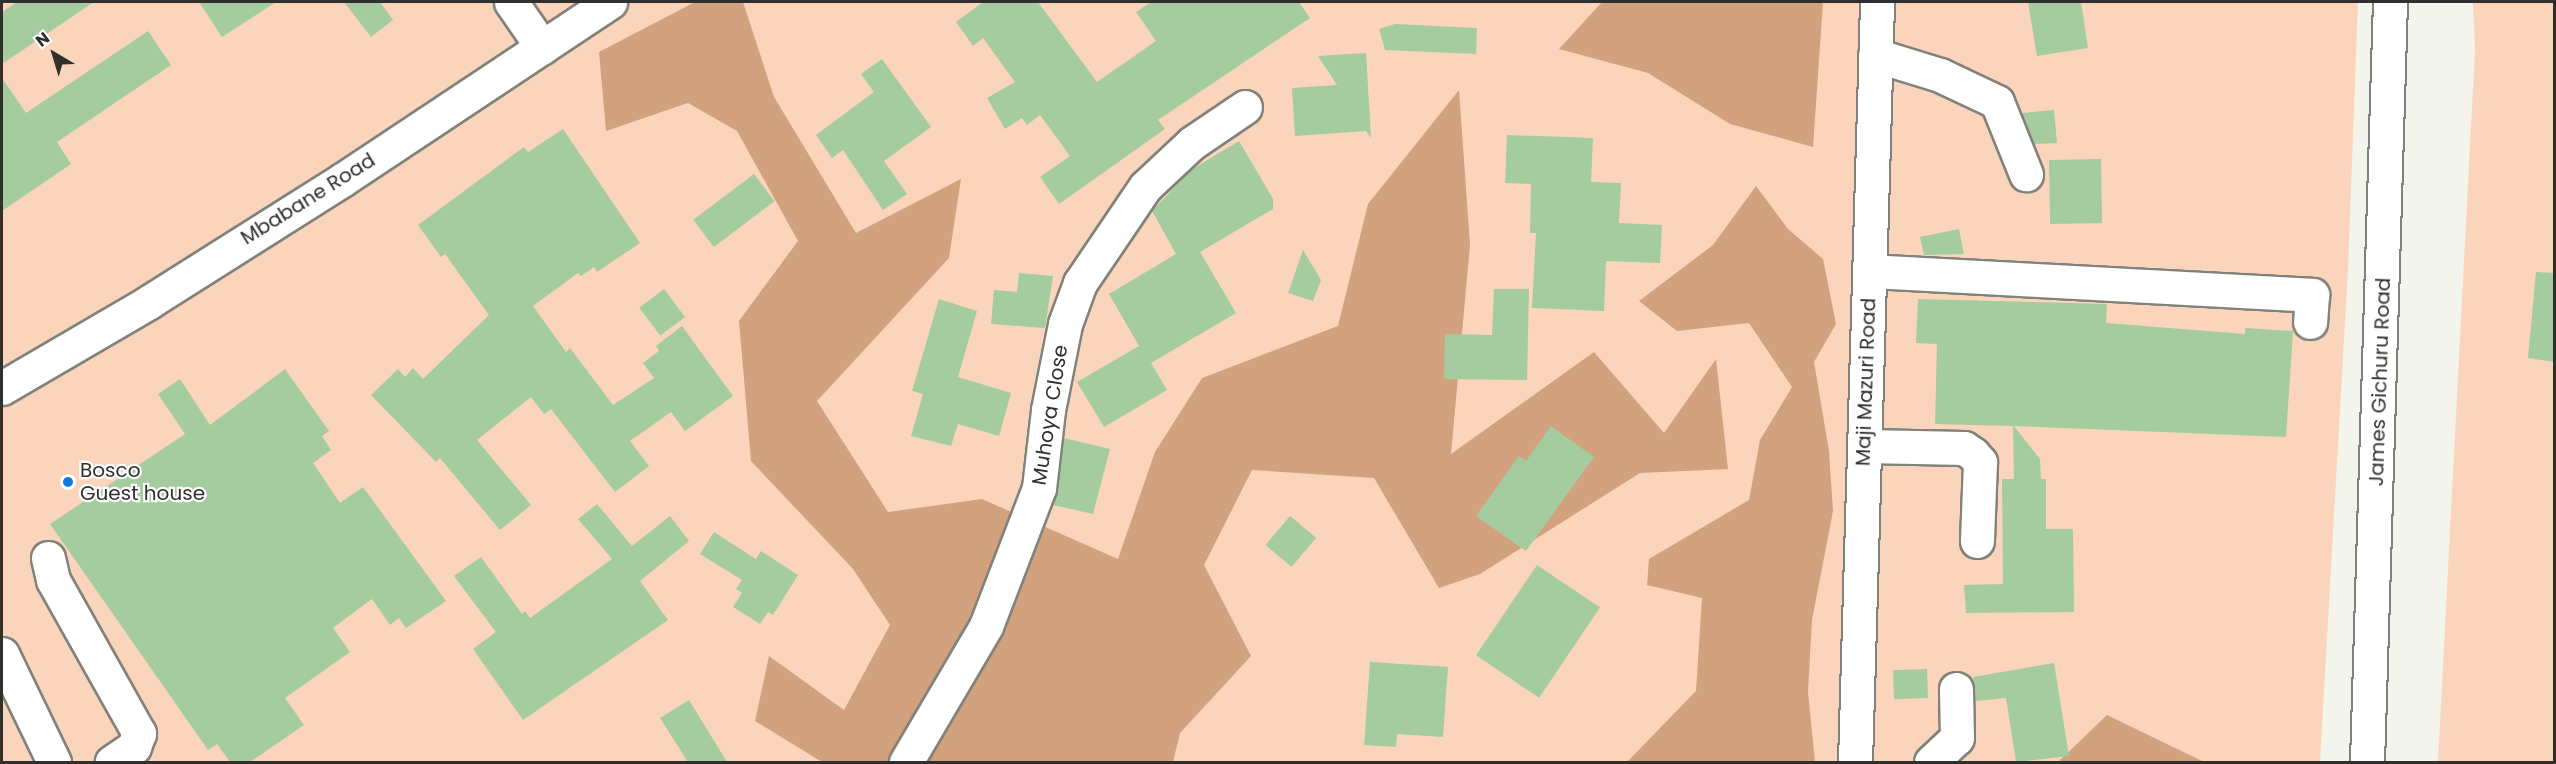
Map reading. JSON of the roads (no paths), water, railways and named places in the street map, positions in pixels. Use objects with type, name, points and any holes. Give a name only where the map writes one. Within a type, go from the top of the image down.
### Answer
[{"type":"street","points":[[511,2],[542,47]]},
{"type":"street","name":"Mbabane Road","points":[[2,388],[149,302],[610,2]]},
{"type":"street","name":"Maji Mazuri Road","points":[[1855,762],[1877,2]]},
{"type":"street","name":"James Gichuru Road","points":[[2367,762],[2390,2]]},
{"type":"street","points":[[1875,55],[1940,75],[1997,102],[2026,174]]},
{"type":"street","name":"Muhoya Close","points":[[906,762],[986,626],[1039,488],[1050,399],[1065,324],[1080,283],[1145,188],[1192,143],[1245,107]]},
{"type":"street","points":[[1870,271],[2312,295],[2310,322]]},
{"type":"street","points":[[1865,446],[1964,448],[1973,454],[1980,462],[1977,541]]},
{"type":"street","points":[[48,558],[53,580],[139,733],[134,747],[112,762]]},
{"type":"street","points":[[2,654],[54,762]]},
{"type":"street","points":[[1931,762],[1957,738],[1956,689]]},
{"type":"place","name":"Bosco Guest house","points":[[68,482]]}]
